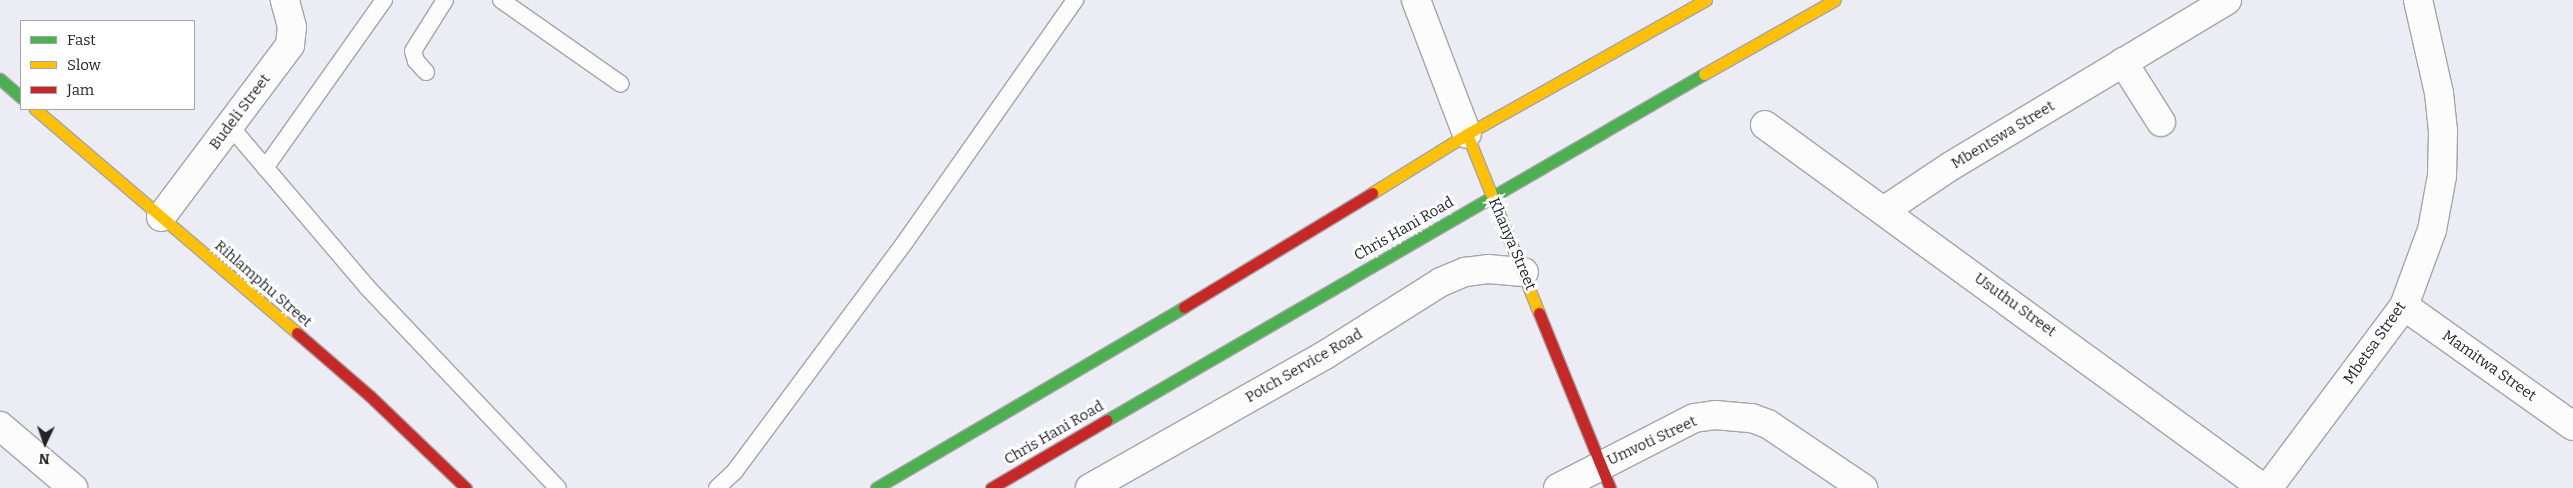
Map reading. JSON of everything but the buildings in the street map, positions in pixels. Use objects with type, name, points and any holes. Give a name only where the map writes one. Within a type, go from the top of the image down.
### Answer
[{"type":"main road","points":[[876,488],[1246,271],[1466,134],[1706,0]]},
{"type":"main road","name":"Chris Hani Road","points":[[991,488],[1490,195],[1835,0]]},
{"type":"main road","points":[[0,79],[20,96]]},
{"type":"main road","name":"Rihlamphu Street","points":[[36,110],[370,396],[466,488]]},
{"type":"main road","name":"Khanya Street","points":[[1466,134],[1490,195],[1524,272],[1606,477]]},
{"type":"street","name":"Budeli Street","points":[[162,217],[290,45],[292,28],[290,8],[285,0]]},
{"type":"street","name":"Khanya Street","points":[[1416,0],[1466,134]]},
{"type":"street","name":"Mbentswa Street","points":[[1885,210],[1951,166],[2227,0]]},
{"type":"street","name":"Mbetsa Street","points":[[2268,488],[2404,306],[2432,230],[2442,176],[2439,93],[2418,0]]},
{"type":"street","points":[[2122,62],[2161,122]]},
{"type":"street","name":"Usuthu Street","points":[[1765,125],[1885,210],[2263,488]]},
{"type":"street","name":"Potch Service Road","points":[[1090,488],[1325,355],[1441,282],[1472,271],[1524,272]]},
{"type":"street","name":"Mamitwa Street","points":[[2404,306],[2573,426]]},
{"type":"street","name":"Umvoti Street","points":[[1558,488],[1606,477],[1694,418],[1735,416],[1768,424],[1863,488]]},
{"type":"street","points":[[0,426],[73,488]]},
{"type":"lane","points":[[265,168],[384,0]]},
{"type":"lane","points":[[426,72],[416,61],[413,51],[445,0]]},
{"type":"lane","points":[[501,0],[622,84]]},
{"type":"lane","points":[[717,488],[735,471],[905,242],[1075,0]]},
{"type":"lane","points":[[230,126],[367,287],[558,488]]},
{"type":"traffic: fast","points":[[1107,420],[1704,74]]},
{"type":"traffic: fast","points":[[0,79],[20,96]]},
{"type":"traffic: fast","points":[[876,488],[1184,307]]},
{"type":"traffic: slow","points":[[1372,193],[1467,134],[1706,0]]},
{"type":"traffic: slow","points":[[1704,74],[1835,0]]},
{"type":"traffic: slow","points":[[36,110],[297,333]]},
{"type":"traffic: slow","points":[[1467,134],[1539,313]]},
{"type":"traffic: jam","points":[[1184,307],[1372,193]]},
{"type":"traffic: jam","points":[[1539,313],[1610,488]]},
{"type":"traffic: jam","points":[[297,333],[370,396],[466,488]]},
{"type":"traffic: jam","points":[[991,488],[1107,420]]}]
